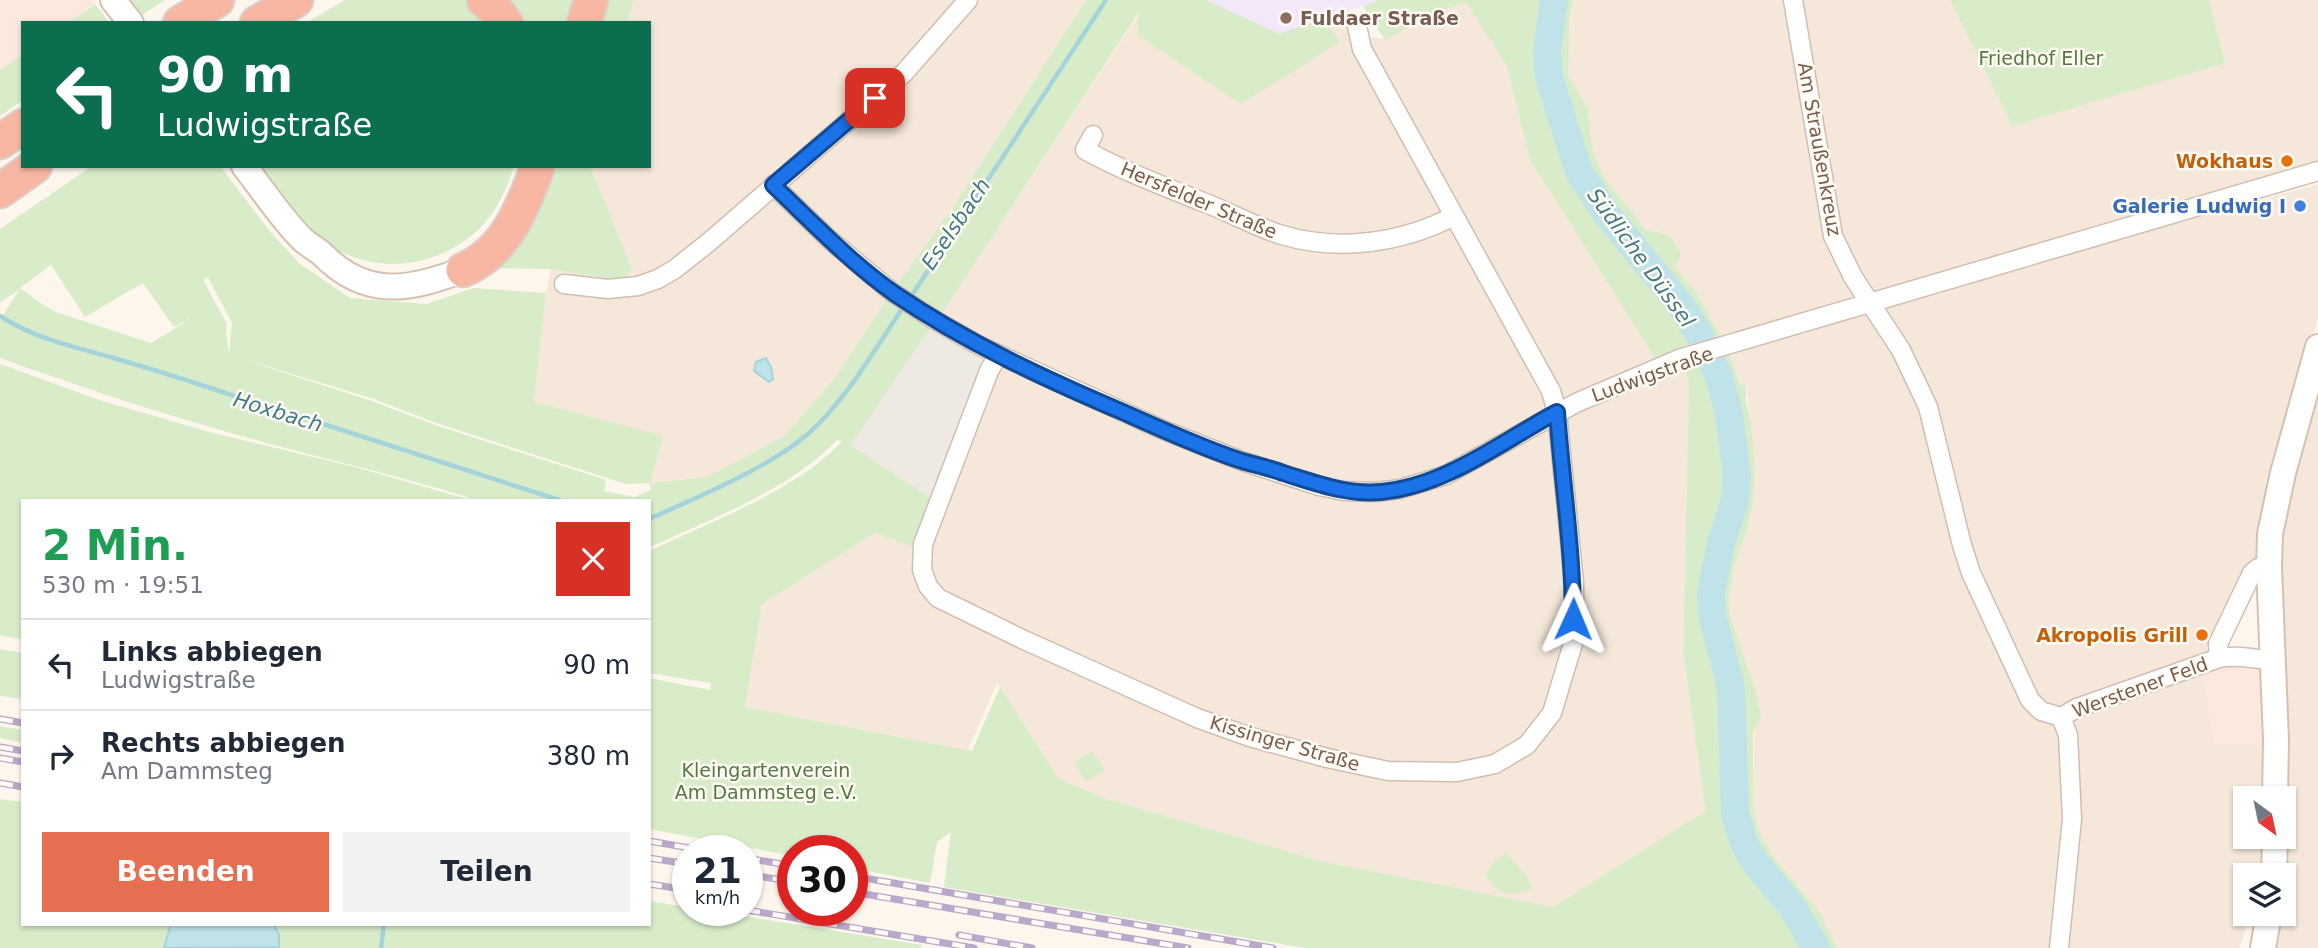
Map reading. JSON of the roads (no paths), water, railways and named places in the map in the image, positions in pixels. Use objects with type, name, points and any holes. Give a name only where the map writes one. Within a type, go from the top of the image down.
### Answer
[{"type":"highway","points":[[183,21],[217,0]]},
{"type":"highway","points":[[276,12],[315,0]]},
{"type":"highway","points":[[484,0],[504,21]]},
{"type":"highway","points":[[585,21],[591,0]]},
{"type":"highway","points":[[0,142],[21,127]]},
{"type":"highway","points":[[0,191],[32,168]]},
{"type":"highway","points":[[451,267],[491,226],[515,188],[521,168]]},
{"type":"highway","points":[[451,267],[483,259],[498,244],[526,199],[537,168]]},
{"type":"main road","points":[[113,0],[129,21]]},
{"type":"main road","points":[[246,168],[295,232],[322,254],[374,269],[391,271],[451,267]]},
{"type":"main road","points":[[2275,786],[2274,660],[2269,567],[2273,518],[2314,375],[2318,346]]},
{"type":"main road","points":[[2263,948],[2267,926]]},
{"type":"street","points":[[564,284],[608,289],[638,286],[675,269],[904,73],[968,0]]},
{"type":"street","name":"Am Straußenkreuz","points":[[1793,0],[1833,236],[1853,277],[1901,350],[1928,407],[1962,545],[2030,701],[2041,711],[2061,718]]},
{"type":"street","points":[[1357,26],[1362,49],[1551,391],[1557,412]]},
{"type":"street","name":"Hersfelder Straße","points":[[1093,135],[1085,150],[1100,158],[1283,236],[1341,244],[1370,241],[1418,233],[1454,216]]},
{"type":"street","name":"Ludwigstraße","points":[[773,185],[829,239],[892,292],[998,355],[1180,437],[1241,461],[1319,486],[1344,491],[1377,492],[1436,479],[1557,412],[1609,387],[1689,357],[2318,171]]},
{"type":"street","name":"Kissinger Straße","points":[[998,355],[989,371],[923,544],[922,570],[932,593],[958,609],[1197,718],[1250,737],[1388,771],[1457,772],[1495,764],[1527,745],[1552,712],[1574,640],[1574,582],[1557,412]]},
{"type":"street","name":"Werstener Feld","points":[[2219,658],[2218,644],[2252,573],[2258,568],[2269,567]]},
{"type":"street","name":"Werstener Feld","points":[[2061,718],[2077,708],[2219,658],[2274,660]]},
{"type":"street","points":[[2059,948],[2072,818],[2068,736],[2061,718]]},
{"type":"water","points":[[766,358],[773,379],[769,382],[754,371],[756,362]]},
{"type":"water","points":[[170,926],[275,926],[279,935],[279,947],[164,948]]},
{"type":"waterway","name":"Eselsbach","points":[[910,298],[1106,0]]},
{"type":"waterway","name":"Südliche Düssel","points":[[1554,0],[1547,52],[1549,77],[1579,172],[1606,213],[1682,307],[1698,332],[1719,377],[1729,414],[1737,477],[1735,500],[1721,544],[1711,592],[1712,615],[1731,687],[1735,814],[1744,843],[1753,860],[1793,908],[1816,948]]},
{"type":"waterway","name":"Eselsbach","points":[[651,518],[754,470],[809,433],[849,388],[905,305]]},
{"type":"waterway","name":"Hoxbach","points":[[0,316],[57,342],[556,499]]},
{"type":"waterway","name":"Eselsbach","points":[[381,948],[384,926]]},
{"type":"railway","points":[[0,719],[21,723]]},
{"type":"railway","points":[[0,747],[21,751]]},
{"type":"railway","points":[[0,758],[21,762]]},
{"type":"railway","points":[[0,783],[21,787]]},
{"type":"railway","points":[[651,841],[672,845]]},
{"type":"railway","points":[[651,858],[672,862]]},
{"type":"railway","points":[[763,861],[777,863]]},
{"type":"railway","points":[[763,877],[777,879]]},
{"type":"railway","points":[[868,879],[1273,948]]},
{"type":"railway","points":[[651,884],[672,888]]},
{"type":"railway","points":[[868,895],[1188,948]]},
{"type":"railway","points":[[763,913],[974,948]]},
{"type":"railway","points":[[959,935],[1032,948]]},
{"type":"place","name":"Fuldaer Straße","points":[[1286,18]]},
{"type":"place","name":"Wokhaus","points":[[2287,161]]},
{"type":"place","name":"Galerie Ludwig I","points":[[2300,206]]},
{"type":"place","name":"Akropolis Grill","points":[[2202,635]]},
{"type":"park label","name":"Friedhof Eller","points":[[2041,58]]},
{"type":"park label","name":"Kleingartenverein Am Dammsteg e.V.","points":[[766,781]]}]
